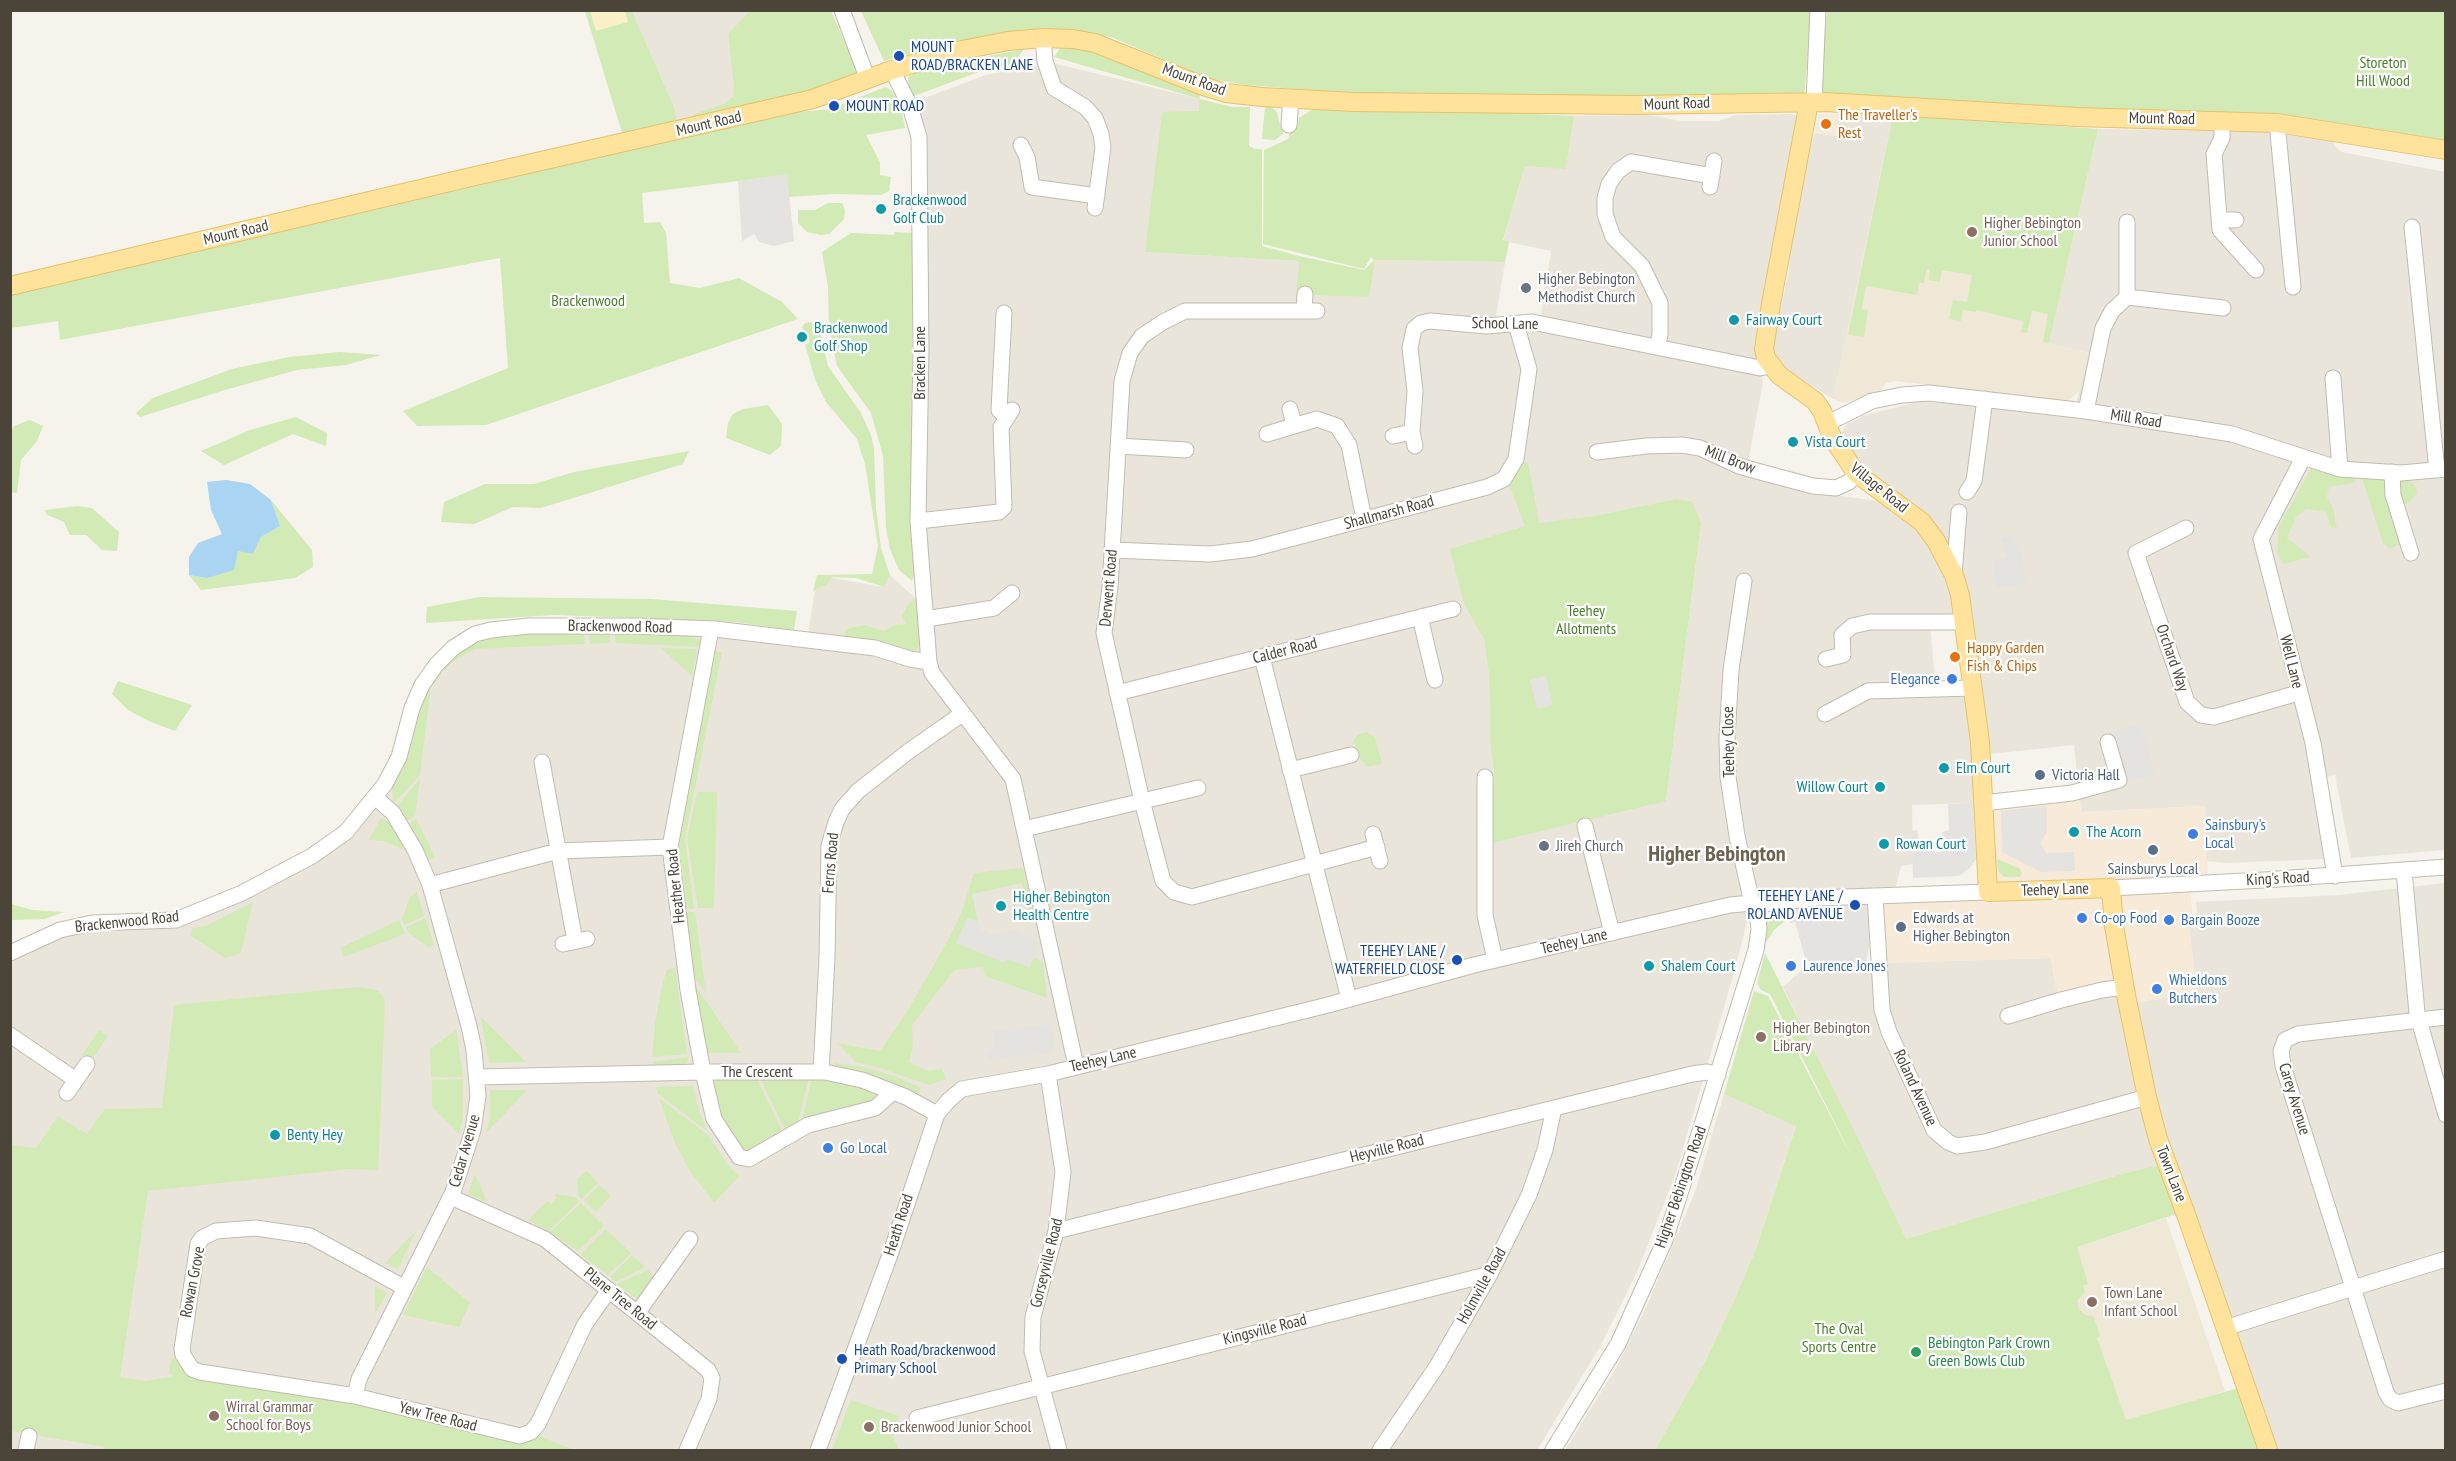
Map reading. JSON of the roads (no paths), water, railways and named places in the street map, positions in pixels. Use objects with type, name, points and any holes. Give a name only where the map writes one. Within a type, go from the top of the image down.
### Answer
[{"type":"main road","name":"Mount Road","points":[[10,286],[813,99],[892,70],[957,51],[1008,41],[1043,38],[1073,39],[1095,43],[1226,93],[1354,102],[1810,107],[2222,120],[2277,123],[2445,150]]},
{"type":"main road","points":[[1770,366],[1764,349],[1810,107]]},
{"type":"main road","name":"Village Road","points":[[1770,366],[1815,401],[1844,458],[1856,473],[1922,522],[1936,540],[1954,575],[1960,595],[1980,742],[1988,892]]},
{"type":"main road","name":"Teehey Lane","points":[[1988,892],[2111,888]]},
{"type":"main road","name":"Town Lane","points":[[2111,888],[2114,926],[2125,987],[2158,1139],[2268,1450]]},
{"type":"street","points":[[842,10],[868,80]]},
{"type":"street","points":[[1810,107],[1818,10]]},
{"type":"street","points":[[1027,149],[1026,191],[1096,202],[1103,147],[1101,134],[1095,118],[1085,107],[1054,88],[1045,61],[1043,38]]},
{"type":"street","name":"Bracken Lane","points":[[892,70],[910,106],[918,137],[921,349],[918,521],[929,662]]},
{"type":"street","points":[[1289,125],[1291,98]]},
{"type":"street","points":[[2222,120],[2222,138],[2214,154],[2220,230],[2256,270]]},
{"type":"street","points":[[2277,123],[2294,287]]},
{"type":"street","points":[[1657,347],[1660,335],[1660,303],[1642,266],[1614,237],[1605,214],[1605,198],[1609,184],[1618,171],[1631,162],[1712,175]]},
{"type":"street","points":[[2219,220],[2236,220]]},
{"type":"street","points":[[2086,411],[2103,328],[2112,311],[2127,297],[2127,222]]},
{"type":"street","points":[[2412,227],[2441,469]]},
{"type":"street","name":"Derwent Road","points":[[1305,294],[1310,311],[1185,311],[1142,336],[1126,362],[1122,381],[1112,550],[1104,633],[1142,801],[1163,881],[1174,892],[1192,897],[1376,847]]},
{"type":"street","points":[[2127,297],[2223,308]]},
{"type":"street","points":[[918,521],[999,512],[1004,507],[1001,427],[1009,414],[999,410],[1004,313]]},
{"type":"street","name":"School Lane","points":[[1393,436],[1414,439],[1415,392],[1410,348],[1414,329],[1421,323],[1430,321],[1487,326],[1532,322],[1760,368],[1770,366]]},
{"type":"street","name":"Shallmarsh Road","points":[[1112,550],[1189,554],[1230,552],[1487,487],[1504,479],[1516,459],[1529,369],[1516,324]]},
{"type":"street","points":[[2332,378],[2340,469]]},
{"type":"street","name":"Mill Road","points":[[1827,424],[1872,401],[1929,393],[2086,411],[2232,434],[2340,469],[2392,472],[2441,469]]},
{"type":"street","points":[[1967,492],[1974,481],[1985,399]]},
{"type":"street","points":[[1290,408],[1294,425]]},
{"type":"street","points":[[1267,434],[1317,419],[1337,426],[1348,445],[1364,519]]},
{"type":"street","name":"Mill Brow","points":[[1597,452],[1646,446],[1682,445],[1700,448],[1739,466],[1764,473],[1813,486],[1836,488],[1849,482],[1856,473]]},
{"type":"street","points":[[1119,446],[1186,451]]},
{"type":"street","name":"Well Lane","points":[[2302,458],[2260,539],[2298,693],[2313,743],[2335,876]]},
{"type":"street","points":[[2392,472],[2393,495],[2411,553]]},
{"type":"street","points":[[1954,575],[1959,512]]},
{"type":"street","name":"Orchard Way","points":[[2186,528],[2136,553],[2187,702],[2200,715],[2214,717],[2298,693]]},
{"type":"street","name":"Teehey Close","points":[[1744,581],[1731,670],[1727,738],[1728,777],[1737,836],[1754,904]]},
{"type":"street","points":[[926,619],[994,608],[1012,593]]},
{"type":"street","name":"Calder Road","points":[[1117,693],[1453,609]]},
{"type":"street","points":[[1420,617],[1434,681]]},
{"type":"street","points":[[1827,659],[1843,655],[1842,635],[1852,626],[1870,622],[1963,622]]},
{"type":"street","name":"Brackenwood Road","points":[[10,953],[60,930],[81,926],[176,920],[206,909],[312,856],[346,832],[385,784],[399,757],[412,708],[422,685],[436,665],[453,648],[475,634],[529,626],[711,629],[875,648],[910,659],[929,662]]},
{"type":"street","name":"Heather Road","points":[[703,1072],[688,990],[670,847],[711,629]]},
{"type":"street","points":[[1262,657],[1348,999]]},
{"type":"street","points":[[929,662],[932,673],[1013,779],[1076,1066]]},
{"type":"street","points":[[1825,714],[1868,691],[1972,688]]},
{"type":"street","name":"Ferns Road","points":[[821,1072],[830,846],[836,822],[842,809],[858,791],[909,751],[962,714]]},
{"type":"street","points":[[1983,803],[2072,793],[2120,780],[2108,742]]},
{"type":"street","points":[[1290,770],[1350,754]]},
{"type":"street","points":[[541,762],[575,941]]},
{"type":"street","points":[[1485,777],[1485,915],[1495,960]]},
{"type":"street","points":[[1024,829],[1198,789]]},
{"type":"street","name":"Cedar Avenue","points":[[355,1396],[359,1379],[451,1197],[473,1130],[478,1096],[474,1050],[469,1026],[430,885],[415,850],[393,813],[375,797]]},
{"type":"street","points":[[1585,826],[1612,933]]},
{"type":"street","points":[[430,885],[558,851],[670,847]]},
{"type":"street","name":"King's Road","points":[[2111,888],[2335,876],[2445,867]]},
{"type":"street","points":[[2404,871],[2418,1020],[2445,1115]]},
{"type":"street","name":"Teehey Lane","points":[[1048,1074],[1495,960],[1730,905],[1817,898],[1988,892]]},
{"type":"street","name":"Roland Avenue","points":[[1875,896],[1882,1010],[1934,1130],[1948,1142],[1957,1146],[1985,1142],[2147,1096]]},
{"type":"street","name":"Higher Bebington Road","points":[[1553,1450],[1579,1412],[1618,1344],[1665,1240],[1756,950],[1759,929],[1754,904]]},
{"type":"street","points":[[2008,1016],[2061,1000],[2125,987]]},
{"type":"street","points":[[2418,1020],[2445,1017]]},
{"type":"street","name":"Carey Avenue","points":[[2354,1288],[2283,1066],[2281,1046],[2285,1040],[2298,1034],[2418,1020]]},
{"type":"street","points":[[10,1035],[71,1087],[87,1064]]},
{"type":"street","points":[[477,1077],[703,1072]]},
{"type":"street","name":"The Crescent","points":[[893,1092],[875,1108],[808,1125],[749,1160],[739,1157],[714,1119],[703,1072],[821,1072],[862,1080],[893,1092],[937,1114]]},
{"type":"street","name":"Heyville Road","points":[[1056,1231],[1692,1074],[1707,1072],[1718,1075]]},
{"type":"street","name":"Heath Road","points":[[818,1450],[891,1251],[937,1114],[948,1100],[962,1089],[1048,1074]]},
{"type":"street","name":"Gorseyville Road","points":[[1048,1074],[1063,1172],[1056,1231],[1033,1317],[1031,1334],[1032,1351],[1040,1385],[1059,1450]]},
{"type":"street","name":"Holmville Road","points":[[1380,1450],[1437,1366],[1490,1274],[1529,1195],[1545,1150],[1554,1108]]},
{"type":"street","name":"Plane Tree Road","points":[[451,1197],[545,1239],[702,1365],[712,1377],[710,1399],[687,1450]]},
{"type":"street","name":"Rowan Grove","points":[[187,1363],[182,1349],[198,1244],[210,1232],[256,1228],[310,1236],[405,1288]]},
{"type":"street","points":[[638,1312],[690,1239]]},
{"type":"street","points":[[2225,1328],[2445,1259]]},
{"type":"street","name":"Kingsville Road","points":[[917,1418],[1040,1385],[1490,1274]]},
{"type":"street","points":[[2354,1288],[2390,1399],[2404,1403],[2445,1391]]},
{"type":"street","name":"Yew Tree Road","points":[[187,1363],[192,1369],[200,1372],[355,1396],[520,1436],[531,1432],[538,1424],[585,1324],[609,1290]]},
{"type":"water","points":[[226,480],[250,484],[271,500],[280,526],[261,537],[253,554],[238,551],[234,570],[207,578],[189,575],[189,557],[198,543],[222,534],[211,510],[207,482]]},
{"type":"place","name":"MOUNT ROAD/BRACKEN LANE","points":[[899,56]]},
{"type":"place","name":"MOUNT ROAD","points":[[834,106]]},
{"type":"place","name":"The Traveller's Rest","points":[[1826,124]]},
{"type":"place","name":"Brackenwood Golf Club","points":[[881,209]]},
{"type":"place","name":"Higher Bebington Junior School","points":[[1972,232]]},
{"type":"place","name":"Higher Bebington Methodist Church","points":[[1526,288]]},
{"type":"place","name":"Fairway Court","points":[[1734,320]]},
{"type":"place","name":"Brackenwood Golf Shop","points":[[802,337]]},
{"type":"place","name":"Vista Court","points":[[1793,442]]},
{"type":"place","name":"Happy Garden Fish & Chips","points":[[1955,657]]},
{"type":"place","name":"Elegance","points":[[1952,679]]},
{"type":"place","name":"Elm Court","points":[[1944,768]]},
{"type":"place","name":"Victoria Hall","points":[[2040,775]]},
{"type":"place","name":"Willow Court","points":[[1880,787]]},
{"type":"place","name":"The Acorn","points":[[2074,832]]},
{"type":"place","name":"Sainsbury's Local","points":[[2193,834]]},
{"type":"place","name":"Rowan Court","points":[[1884,844]]},
{"type":"place","name":"Jireh Church","points":[[1544,846]]},
{"type":"place","name":"Sainsburys Local","points":[[2153,850]]},
{"type":"place","name":"TEEHEY LANE / ROLAND AVENUE","points":[[1855,905]]},
{"type":"place","name":"Higher Bebington Health Centre","points":[[1001,906]]},
{"type":"place","name":"Co-op Food","points":[[2082,918]]},
{"type":"place","name":"Bargain Booze","points":[[2169,920]]},
{"type":"place","name":"Edwards at Higher Bebington","points":[[1901,927]]},
{"type":"place","name":"TEEHEY LANE / WATERFIELD CLOSE","points":[[1457,960]]},
{"type":"place","name":"Shalem Court","points":[[1649,966]]},
{"type":"place","name":"Laurence Jones","points":[[1791,966]]},
{"type":"place","name":"Whieldons Butchers","points":[[2157,989]]},
{"type":"place","name":"Higher Bebington Library","points":[[1761,1037]]},
{"type":"place","name":"Benty Hey","points":[[275,1135]]},
{"type":"place","name":"Go Local","points":[[828,1148]]},
{"type":"place","name":"Town Lane Infant School","points":[[2092,1302]]},
{"type":"place","name":"Bebington Park Crown Green Bowls Club","points":[[1916,1352]]},
{"type":"place","name":"Heath Road/brackenwood Primary School","points":[[842,1359]]},
{"type":"place","name":"Wirral Grammar School for Boys","points":[[214,1416]]},
{"type":"place","name":"Brackenwood Junior School","points":[[869,1427]]},
{"type":"district","name":"Higher Bebington","points":[[1717,855]]},
{"type":"park label","name":"Storeton Hill Wood","points":[[2383,72]]},
{"type":"park label","name":"Brackenwood","points":[[588,301]]},
{"type":"park label","name":"Teehey Allotments","points":[[1586,620]]},
{"type":"park label","name":"The Oval Sports Centre","points":[[1839,1338]]}]
